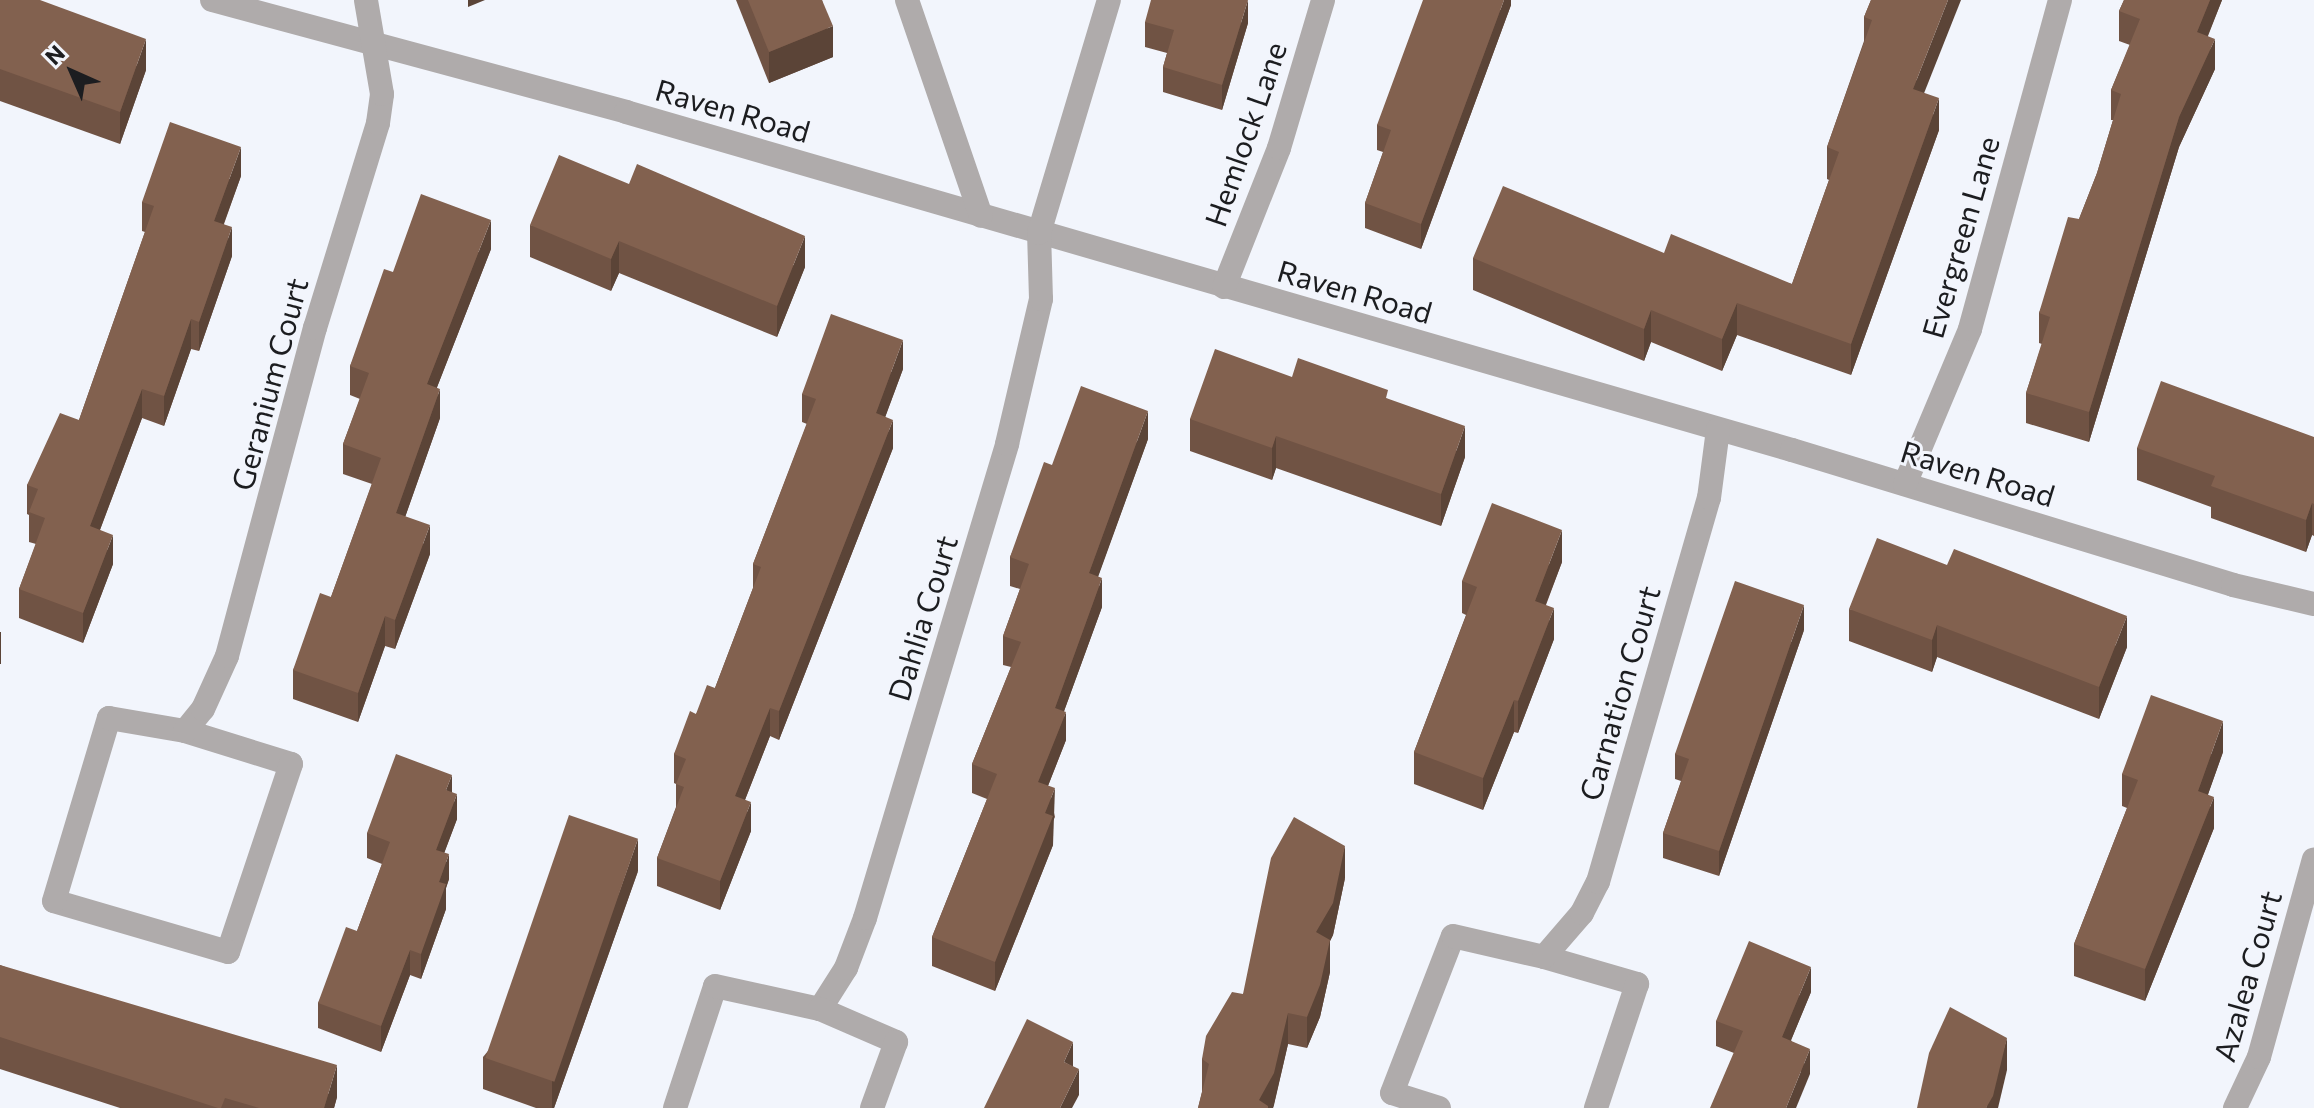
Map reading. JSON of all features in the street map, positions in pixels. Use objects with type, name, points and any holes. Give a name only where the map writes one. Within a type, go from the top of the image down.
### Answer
[{"type":"street","name":"Raven Road","points":[[212,0],[981,216],[1905,484],[2233,585],[2314,604]]},
{"type":"street","name":"Geranium Court","points":[[185,731],[203,709],[227,656],[315,328],[378,123],[382,94],[377,44],[366,0]]},
{"type":"street","points":[[907,0],[981,216]]},
{"type":"street","name":"Dahlia Court","points":[[820,1009],[846,968],[865,918],[1007,444],[1041,299],[1039,233],[1109,0]]},
{"type":"street","name":"Hemlock Lane","points":[[1224,287],[1279,148],[1323,0]]},
{"type":"street","name":"Evergreen Lane","points":[[1905,484],[1970,329],[2060,0]]},
{"type":"street","name":"Carnation Court","points":[[1544,957],[1582,913],[1598,882],[1709,498],[1718,430]]},
{"type":"street","points":[[109,718],[185,731],[291,764],[228,952],[54,901],[109,718]]},
{"type":"street","name":"Azalea Court","points":[[2235,1108],[2259,1057],[2314,859]]},
{"type":"street","points":[[1439,1108],[1392,1093],[1453,936],[1544,957],[1637,984],[1596,1108]]},
{"type":"street","points":[[675,1108],[715,986],[820,1009],[896,1042],[872,1108]]},
{"type":"building","points":[[0,0],[40,0],[146,39],[120,112],[0,69]]},
{"type":"building","points":[[748,0],[822,0],[833,26],[769,52]]},
{"type":"building","points":[[1151,0],[1248,0],[1222,85],[1163,67],[1174,30],[1145,22]]},
{"type":"building","points":[[1423,0],[1504,0],[1421,224],[1365,203],[1391,130],[1377,125]]},
{"type":"building","points":[[1871,0],[1948,0],[1913,89],[1939,98],[1851,344],[1737,303],[1722,339],[1651,310],[1644,329],[1473,258],[1503,186],[1664,253],[1671,234],[1792,284],[1839,152],[1827,147],[1872,20],[1864,17]]},
{"type":"building","points":[[2124,0],[2210,0],[2197,32],[2215,39],[2179,117],[2089,412],[2026,393],[2050,317],[2039,313],[2068,217],[2079,219],[2097,173],[2121,94],[2111,90],[2140,19],[2119,11]]},
{"type":"building","points":[[170,122],[241,147],[214,221],[232,227],[199,322],[191,319],[164,396],[142,389],[90,526],[113,535],[83,613],[19,589],[45,518],[29,512],[38,489],[27,485],[60,413],[79,420],[154,206],[142,202]]},
{"type":"building","points":[[559,155],[629,184],[637,164],[805,236],[777,306],[619,241],[611,259],[530,225]]},
{"type":"building","points":[[421,194],[491,220],[427,384],[440,389],[396,513],[430,525],[395,620],[385,616],[358,693],[293,670],[320,593],[331,597],[381,458],[343,444],[369,373],[350,366],[384,269],[393,272]]},
{"type":"building","points":[[831,314],[903,340],[876,413],[893,420],[779,711],[770,708],[735,796],[751,802],[720,881],[657,858],[684,787],[676,784],[686,759],[674,754],[690,711],[696,714],[707,685],[715,688],[761,567],[753,564],[816,399],[802,394]]},
{"type":"building","points":[[1215,349],[1292,377],[1298,358],[1388,390],[1386,398],[1465,426],[1441,494],[1276,436],[1272,448],[1190,419]]},
{"type":"building","points":[[2161,381],[2314,437],[2314,504],[2306,520],[2211,486],[2215,476],[2137,448]]},
{"type":"building","points":[[1081,386],[1148,411],[1089,573],[1102,578],[1055,708],[1066,712],[1038,782],[1055,788],[1045,813],[1053,816],[995,962],[932,937],[997,774],[972,764],[1021,642],[1003,636],[1029,564],[1010,557],[1044,462],[1052,465]]},
{"type":"building","points":[[1492,503],[1562,530],[1535,601],[1554,608],[1518,701],[1514,700],[1483,778],[1414,752],[1477,587],[1462,581]]},
{"type":"building","points":[[1877,538],[1947,565],[1954,549],[2127,616],[2099,687],[1937,625],[1932,640],[1849,609]]},
{"type":"building","points":[[1735,581],[1804,605],[1719,851],[1663,833],[1689,759],[1675,754]]},
{"type":"building","points":[[2151,695],[2223,721],[2198,791],[2214,797],[2145,969],[2074,944],[2138,780],[2122,774]]},
{"type":"building","points":[[396,754],[452,775],[446,790],[457,794],[436,850],[449,854],[439,882],[446,884],[421,954],[410,950],[381,1026],[318,1003],[346,927],[357,931],[390,842],[367,833]]},
{"type":"building","points":[[569,815],[638,839],[554,1082],[485,1058]]},
{"type":"building","points":[[1294,817],[1345,846],[1333,903],[1316,932],[1330,940],[1320,985],[1307,1017],[1288,1013],[1274,1073],[1259,1100],[1268,1108],[1198,1108],[1209,1064],[1202,1059],[1206,1036],[1232,992],[1243,994],[1271,858]]},
{"type":"building","points":[[1749,941],[1811,967],[1782,1037],[1810,1049],[1786,1108],[1710,1108],[1743,1031],[1716,1021]]},
{"type":"building","points":[[0,965],[337,1065],[324,1108],[259,1108],[225,1098],[221,1108],[218,1108],[0,1037]]},
{"type":"building","points":[[1950,1007],[2007,1038],[1993,1096],[1986,1108],[1917,1108],[1929,1053]]},
{"type":"building","points":[[1027,1019],[1073,1042],[1064,1062],[1079,1069],[1060,1108],[984,1108]]}]
